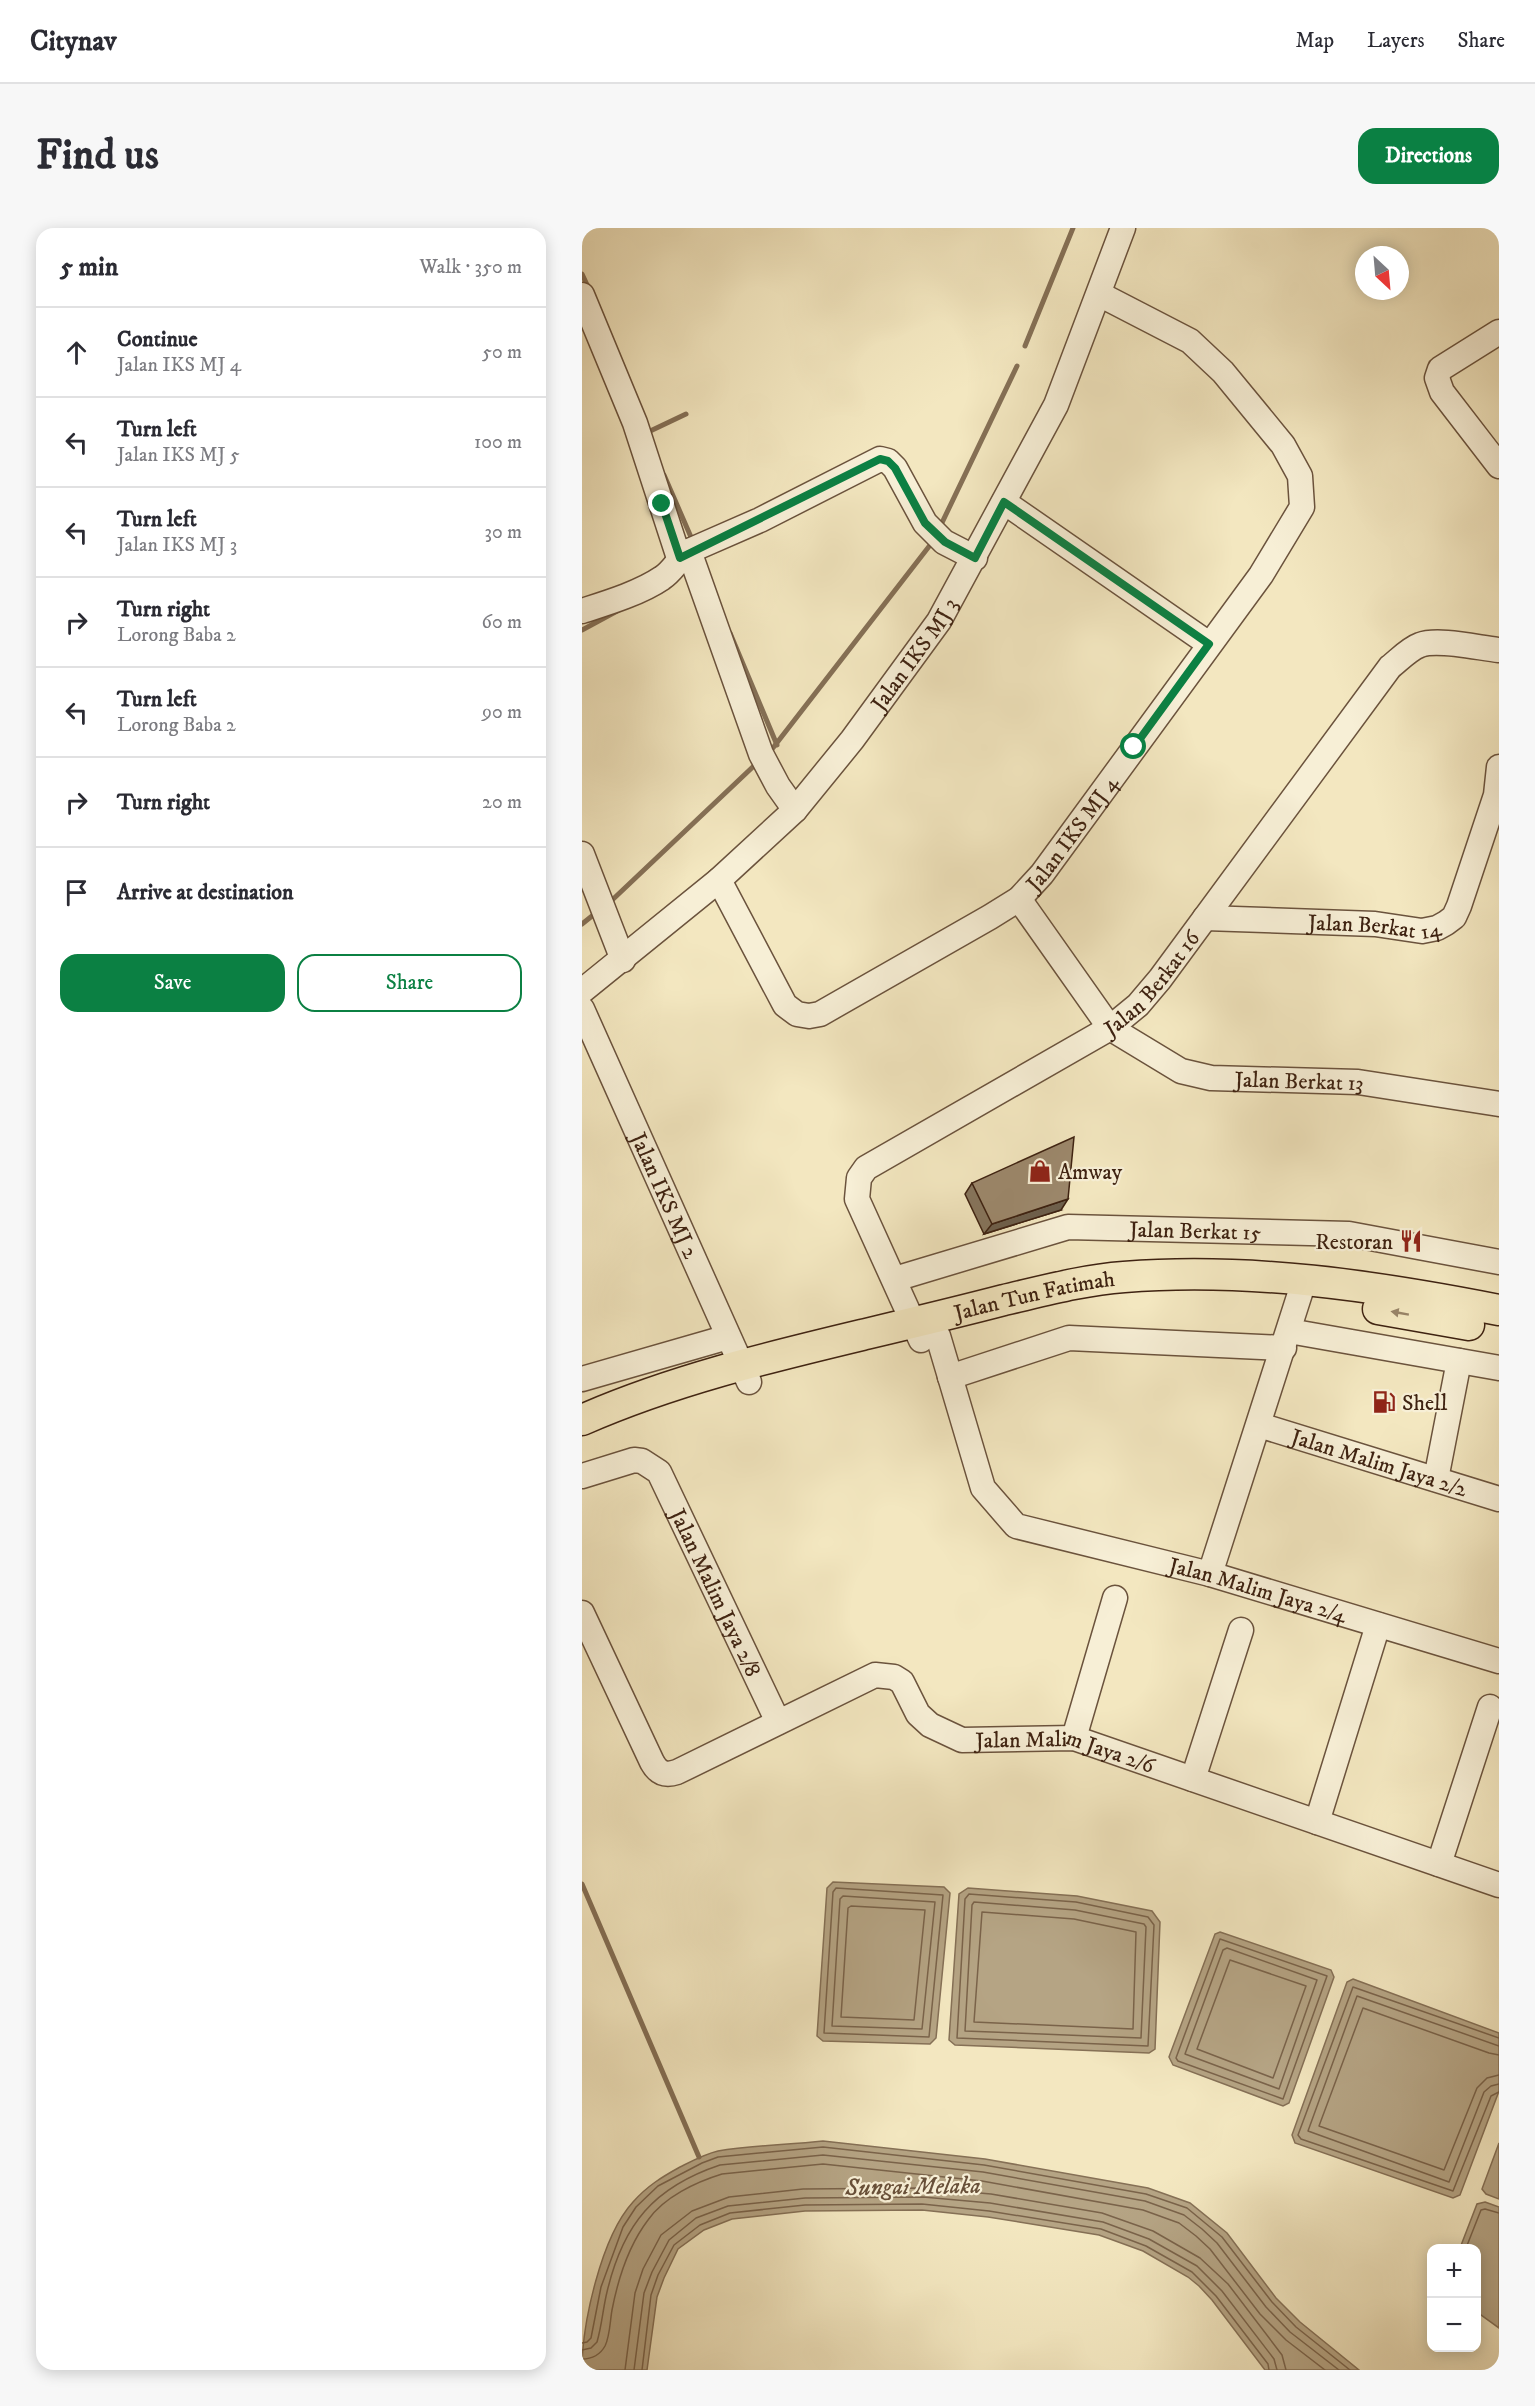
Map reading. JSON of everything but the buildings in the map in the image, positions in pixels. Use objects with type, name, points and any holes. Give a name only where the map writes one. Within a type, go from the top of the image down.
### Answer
[{"type":"main road","name":"Jalan Tun Fatimah","points":[[582,1420],[636,1398],[745,1373],[1067,1304],[1124,1297],[1236,1294],[1302,1290],[1348,1284],[1499,1310]]},
{"type":"main road","name":"Jalan Tun Fatimah","points":[[1302,1290],[1346,1303],[1499,1330]]},
{"type":"main road","name":"Jalan Tun Fatimah","points":[[582,1438],[745,1373]]},
{"type":"street","name":"Jalan IKS MJ 3","points":[[582,991],[719,880],[795,810],[858,732],[939,621],[1056,405],[1123,228]]},
{"type":"street","name":"Jalan IKS MJ 4","points":[[719,880],[785,1005],[797,1014],[808,1016],[820,1014],[850,998],[1019,899],[1042,874],[1261,575],[1302,507],[1300,476],[1283,445],[1223,372],[1190,341],[1099,294]]},
{"type":"street","points":[[582,296],[634,423],[761,754],[778,786],[795,810]]},
{"type":"street","points":[[1499,332],[1440,369],[1437,378],[1442,392],[1499,466]]},
{"type":"street","points":[[582,612],[662,578],[684,555],[760,520],[880,459],[888,461],[895,468],[925,523],[945,542],[975,558]]},
{"type":"street","points":[[1004,502],[1209,644]]},
{"type":"street","name":"Jalan Berkat 16","points":[[1016,1526],[983,1488],[950,1377],[895,1279],[857,1199],[859,1178],[866,1168],[1110,1028],[1138,1005],[1390,667],[1421,644],[1432,643],[1499,650]]},
{"type":"street","name":"Jalan Berkat 14","points":[[1205,918],[1375,924],[1422,931],[1437,928],[1454,916],[1459,906],[1496,795],[1499,767]]},
{"type":"street","points":[[582,854],[622,960]]},
{"type":"street","points":[[1019,899],[1110,1028]]},
{"type":"street","name":"Jalan IKS MJ 2","points":[[582,1009],[745,1373]]},
{"type":"street","name":"Jalan Berkat 13","points":[[1110,1028],[1171,1067],[1197,1076],[1358,1082],[1499,1104]]},
{"type":"street","name":"Jalan Berkat 15","points":[[895,1279],[1068,1227],[1349,1234],[1499,1262]]},
{"type":"street","points":[[1210,1574],[1302,1290]]},
{"type":"street","points":[[1428,1356],[1435,1319]]},
{"type":"street","points":[[582,1378],[728,1337]]},
{"type":"street","points":[[950,1377],[1069,1338],[1287,1340],[1428,1356],[1499,1368]]},
{"type":"street","points":[[1436,1479],[1459,1361]]},
{"type":"street","name":"Jalan Malim Jaya 2/2","points":[[1259,1425],[1499,1499]]},
{"type":"street","name":"Jalan Malim Jaya 2/8","points":[[582,1476],[634,1460],[659,1472],[778,1722]]},
{"type":"street","name":"Jalan Malim Jaya 2/4","points":[[1016,1526],[1210,1574],[1499,1661]]},
{"type":"street","points":[[1074,1738],[1115,1598]]},
{"type":"street","name":"Jalan Malim Jaya 2/6","points":[[582,1613],[652,1762],[662,1773],[669,1775],[677,1772],[874,1675],[887,1676],[902,1682],[918,1714],[930,1725],[962,1740],[1074,1738],[1499,1885]]},
{"type":"street","points":[[1317,1822],[1378,1625]]},
{"type":"street","points":[[1192,1779],[1241,1630]]},
{"type":"street","points":[[1439,1864],[1490,1707]]},
{"type":"water","points":[[833,1882],[944,1887],[950,1893],[936,2038],[930,2044],[823,2041],[817,2036],[827,1888]]},
{"type":"water","points":[[968,1888],[1077,1896],[1152,1911],[1160,1922],[1155,2049],[1149,2053],[955,2045],[949,2040],[959,1894]]},
{"type":"water","points":[[1220,1932],[1331,1970],[1334,1977],[1289,2103],[1283,2106],[1173,2065],[1169,2057],[1215,1934]]},
{"type":"water","points":[[1353,1979],[1499,2033],[1499,2091],[1460,2195],[1453,2198],[1295,2143],[1292,2135],[1347,1982]]},
{"type":"water","name":"Sungai Melaka","points":[[823,2141],[985,2159],[1148,2188],[1190,2203],[1227,2233],[1276,2298],[1300,2322],[1359,2370],[1265,2370],[1199,2286],[1188,2277],[1143,2251],[1099,2235],[988,2217],[922,2210],[805,2211],[732,2219],[704,2230],[678,2249],[664,2278],[657,2297],[647,2370],[582,2370],[585,2329],[603,2258],[622,2217],[638,2196],[667,2174],[713,2152],[744,2147]]},
{"type":"water","points":[[1499,2143],[1499,2199],[1486,2194],[1482,2189]]},
{"type":"water","points":[[1485,2202],[1499,2207],[1499,2328],[1481,2315],[1481,2244],[1462,2244],[1477,2204]]},
{"type":"waterway","points":[[1025,346],[1073,228]]},
{"type":"waterway","points":[[582,274],[589,289]]},
{"type":"waterway","points":[[939,529],[1017,366]]},
{"type":"waterway","points":[[646,433],[686,414]]},
{"type":"waterway","points":[[664,475],[694,544]]},
{"type":"waterway","points":[[769,753],[934,540]]},
{"type":"waterway","points":[[582,630],[619,610]]},
{"type":"waterway","points":[[730,633],[777,745]]},
{"type":"waterway","points":[[609,903],[757,763]]},
{"type":"waterway","points":[[582,924],[597,912]]},
{"type":"waterway","points":[[582,1884],[699,2157]]},
{"type":"place","name":"Amway","points":[[1040,1171]]},
{"type":"place","name":"Restoran","points":[[1411,1241]]},
{"type":"place","name":"Shell","points":[[1384,1402]]},
{"type":"route","points":[[662,504],[680,558],[689,551],[760,520],[880,459],[888,461],[895,468],[925,523],[945,542],[975,558],[1004,502],[1209,644],[1134,747]]}]
